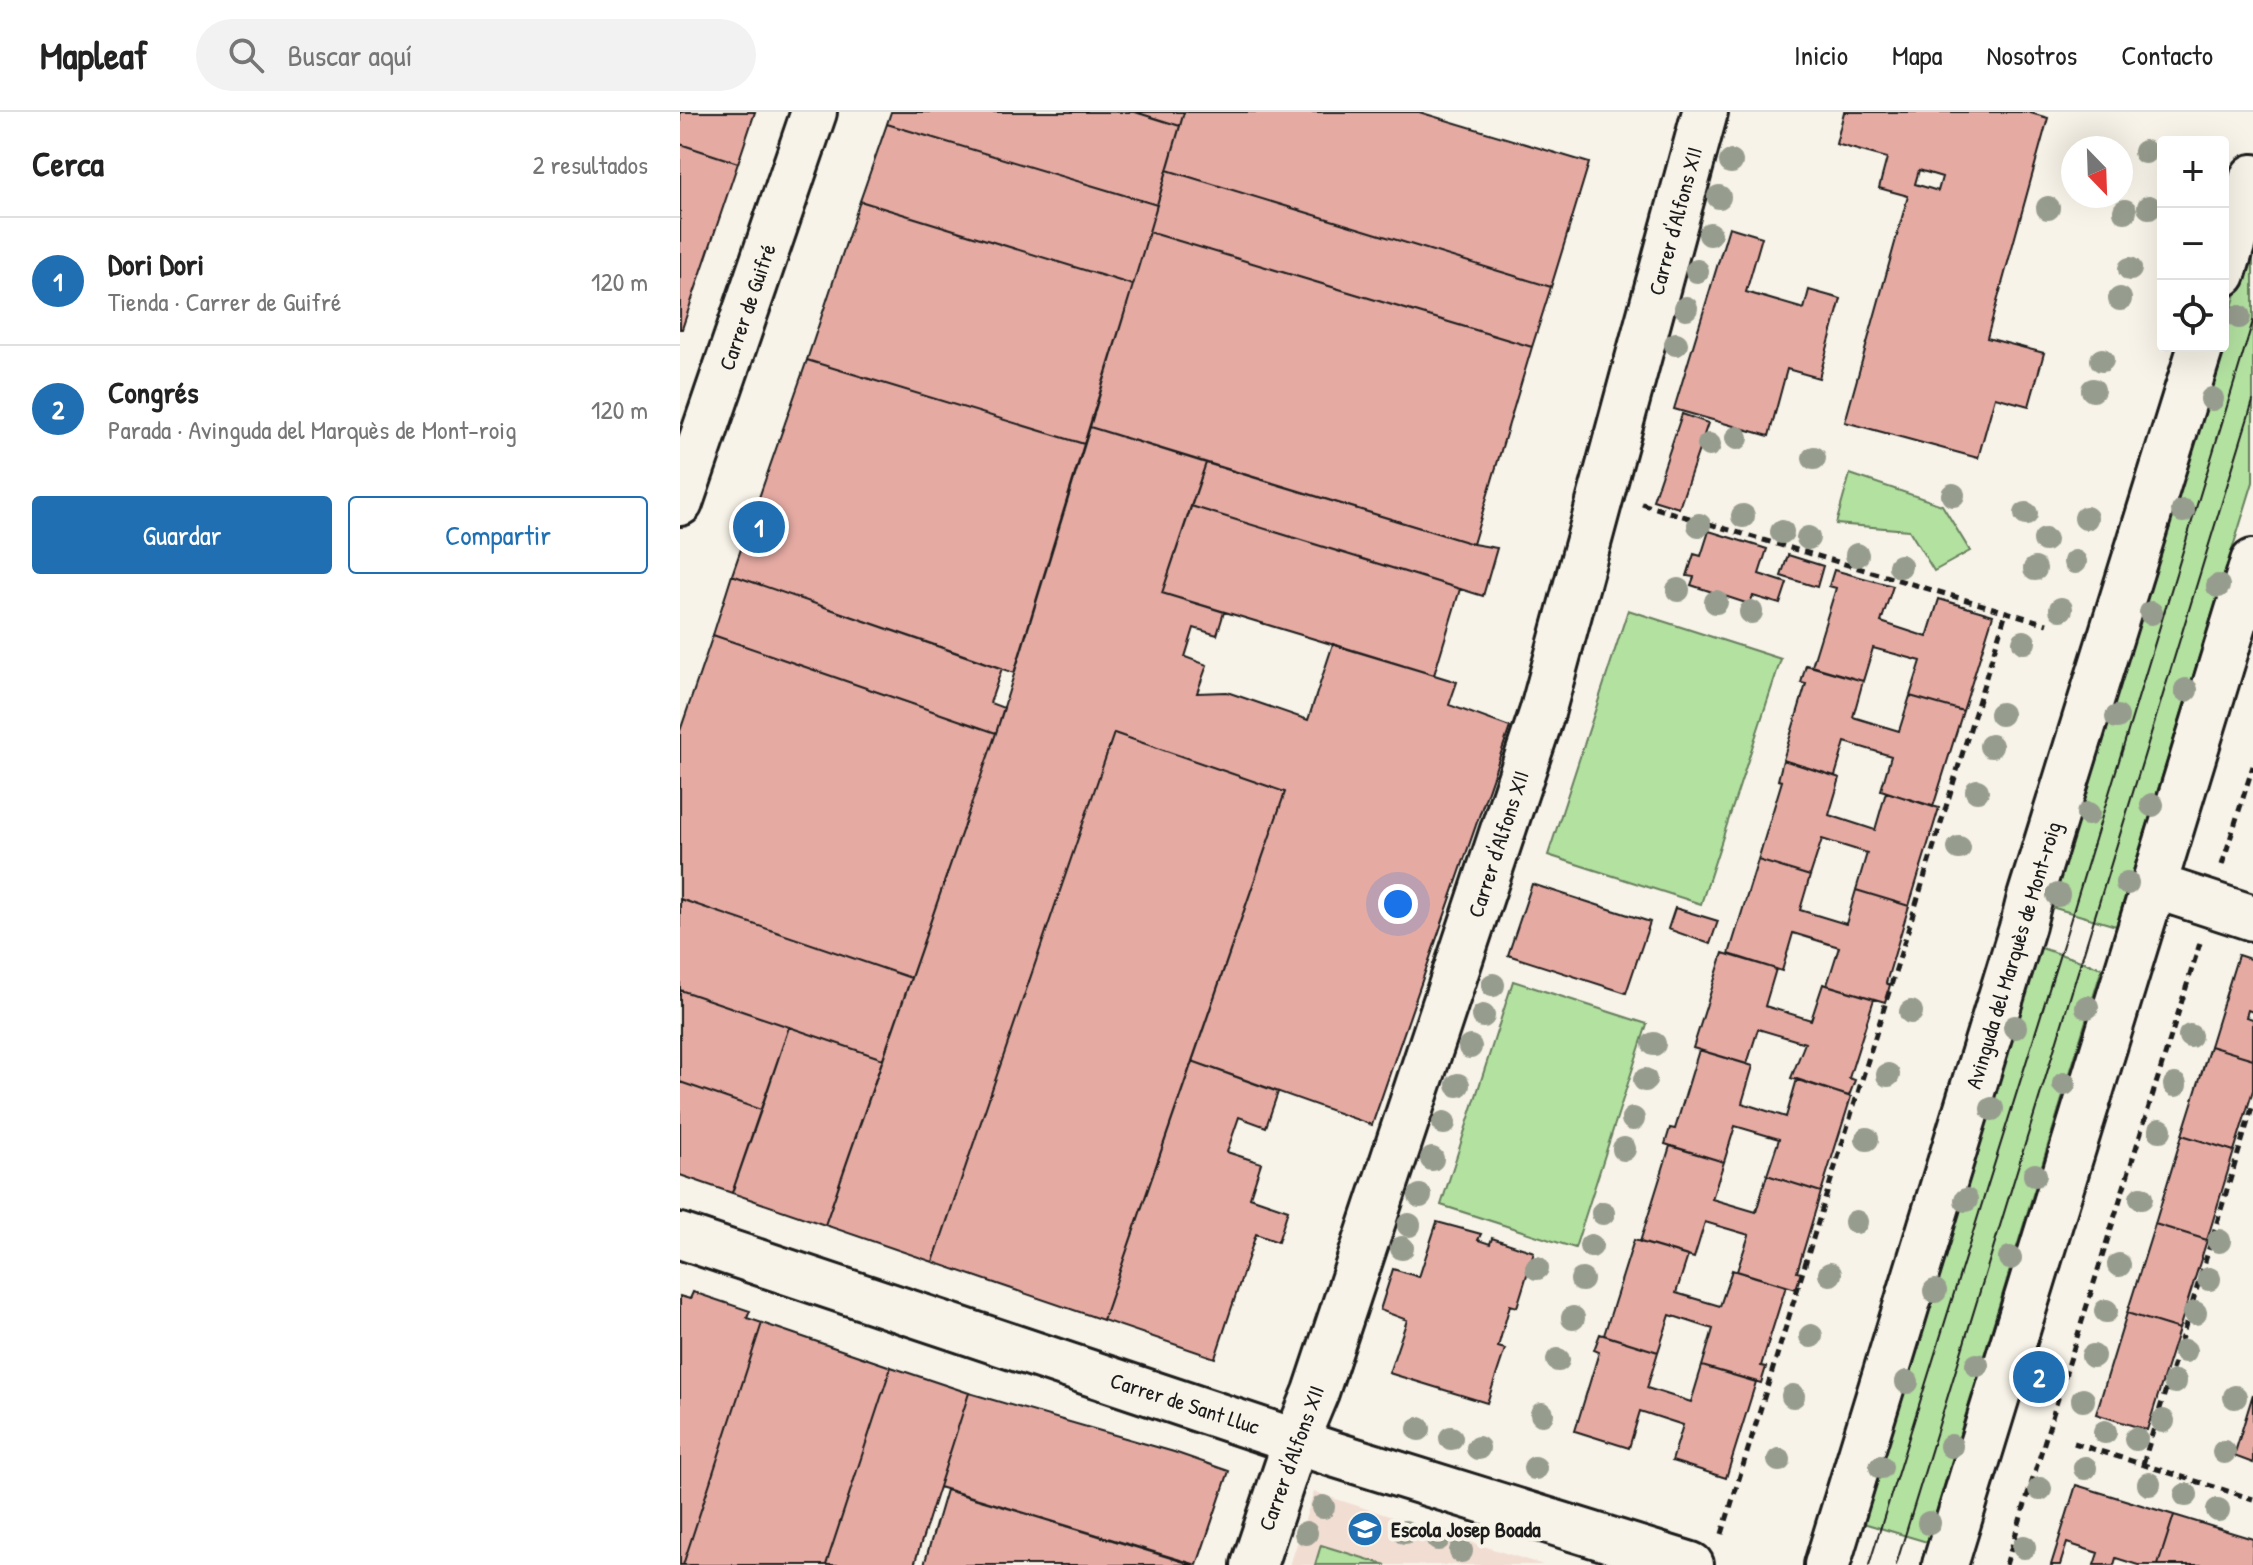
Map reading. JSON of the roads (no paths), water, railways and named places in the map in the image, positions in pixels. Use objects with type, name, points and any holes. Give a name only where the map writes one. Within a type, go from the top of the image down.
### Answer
[{"type":"street","name":"Carrer de Guifré","points":[[680,503],[814,112]]},
{"type":"street","name":"Carrer d'Alfons XII","points":[[1254,1565],[1296,1440],[1316,1392],[1542,713],[1705,112]]},
{"type":"street","points":[[2229,255],[2253,177]]},
{"type":"street","name":"Avinguda del Marquès de Mont-roig","points":[[1827,1565],[2199,352]]},
{"type":"street","points":[[1945,1565],[2253,562]]},
{"type":"street","points":[[2155,886],[2253,918]]},
{"type":"street","name":"Carrer de Sant Lluc","points":[[680,1236],[1296,1440],[1691,1565]]},
{"type":"tram line","points":[[1869,1565],[2253,321]]},
{"type":"tram line","points":[[1896,1565],[2253,401]]},
{"type":"place","name":"Dori Dori","points":[[759,527]]},
{"type":"place","name":"Congrés","points":[[2039,1377]]},
{"type":"place","name":"Escola Josep Boada","points":[[1365,1529]]}]
